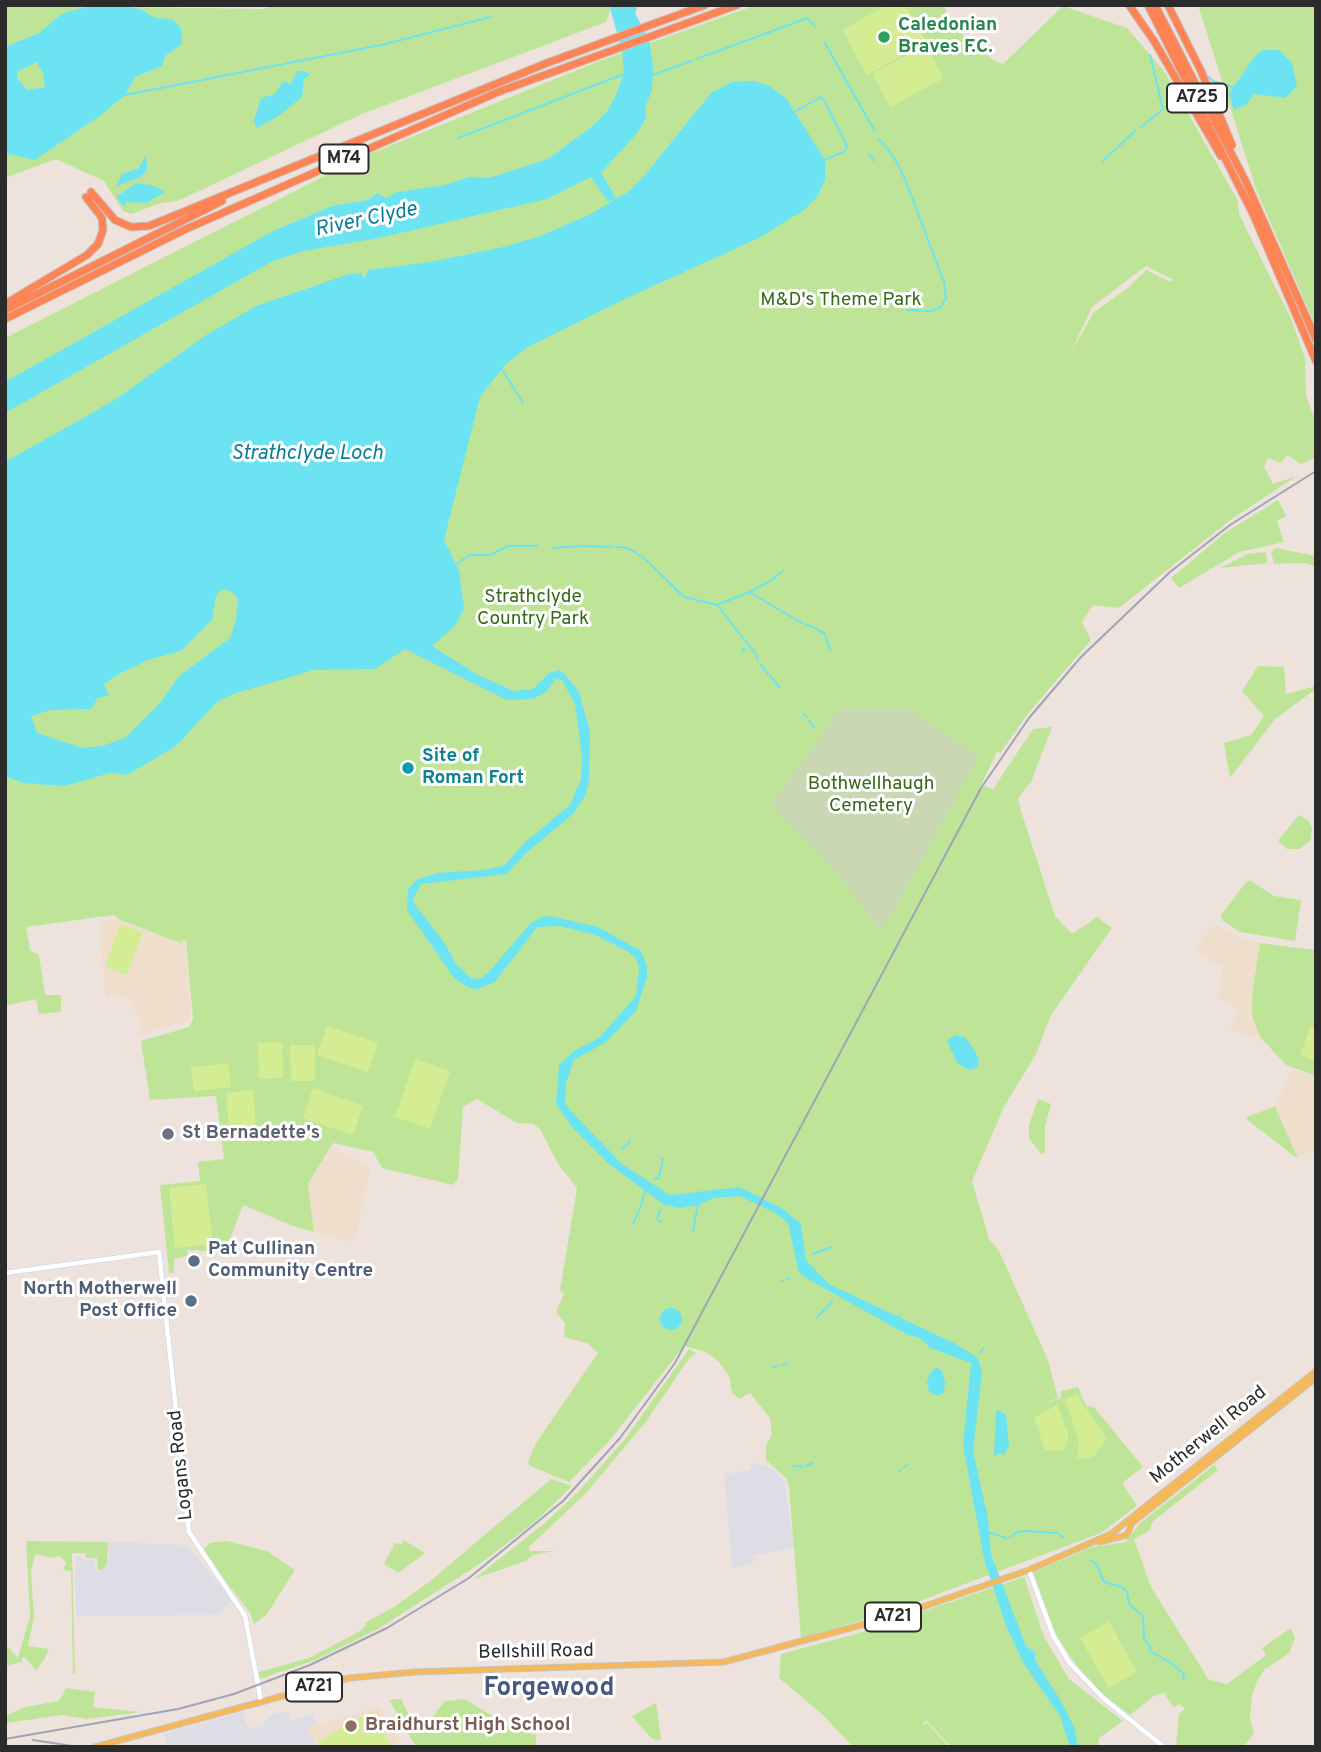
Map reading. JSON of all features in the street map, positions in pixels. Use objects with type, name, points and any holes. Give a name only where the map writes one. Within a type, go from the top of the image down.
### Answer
[{"type":"highway","name":"M74","points":[[5,310],[270,178],[586,48],[705,5]]},
{"type":"highway","name":"M74","points":[[5,319],[186,229],[498,92],[737,5]]},
{"type":"highway","name":"A725","points":[[1129,5],[1154,41],[1242,193]]},
{"type":"highway","name":"A725","points":[[1148,5],[1242,193],[1316,361]]},
{"type":"highway","name":"A725","points":[[1156,5],[1246,182]]},
{"type":"highway","name":"A725","points":[[1168,5],[1201,71],[1246,182],[1316,339]]},
{"type":"highway","points":[[5,304],[88,255],[99,244],[103,230],[102,218],[89,194],[115,220],[141,228],[270,178]]},
{"type":"main road","name":"Motherwell Road","points":[[1122,1524],[1316,1371]]},
{"type":"main road","name":"Motherwell Road","points":[[1121,1538],[1127,1535],[1132,1523],[1316,1378]]},
{"type":"main road","name":"A721","points":[[1029,1570],[1091,1542],[1122,1524]]},
{"type":"main road","points":[[1122,1524],[1129,1530]]},
{"type":"main road","points":[[1115,1530],[1121,1538]]},
{"type":"main road","name":"A721","points":[[1091,1542],[1121,1538]]},
{"type":"main road","name":"Bellshill Road","points":[[95,1747],[349,1678],[377,1674],[724,1662],[825,1637],[1029,1570]]},
{"type":"street","name":"Logans Road","points":[[5,1273],[159,1252],[189,1532],[245,1616],[261,1701]]},
{"type":"street","points":[[1029,1570],[1053,1635],[1082,1679],[1164,1747]]},
{"type":"shaded area","points":[[115,919],[185,945],[191,1019],[139,1036],[140,1019],[129,1001],[115,993],[106,1000],[99,923]]},
{"type":"shaded area","points":[[1217,925],[1244,939],[1260,943],[1251,994],[1251,1016],[1258,1031],[1254,1039],[1230,1028],[1238,1010],[1217,998],[1223,966],[1215,965],[1194,950],[1212,926]]},
{"type":"shaded area","points":[[1292,1069],[1316,1076],[1316,1150],[1298,1157],[1275,1106]]},
{"type":"shaded area","points":[[333,1146],[371,1169],[355,1239],[352,1242],[315,1232],[308,1184]]},
{"type":"shaded area","points":[[751,1462],[773,1469],[785,1483],[794,1548],[753,1555],[753,1564],[732,1567],[724,1474],[751,1470]]},
{"type":"shaded area","points":[[109,1542],[187,1545],[231,1600],[217,1615],[76,1616],[75,1556],[82,1556],[85,1561],[94,1558],[95,1572],[99,1572],[108,1567]]},
{"type":"shaded area","name":"Braidhurst High School","points":[[379,1707],[403,1747],[318,1747],[308,1728]]},
{"type":"shaded area","points":[[288,1711],[290,1721],[313,1714],[316,1725],[308,1728],[317,1747],[168,1747],[163,1734],[242,1712],[249,1729],[263,1724],[268,1716]]},
{"type":"green space","points":[[5,5],[264,9],[273,5],[608,5],[610,10],[606,22],[362,114],[180,200],[158,204],[131,214],[123,211],[104,181],[56,159],[5,178]]},
{"type":"green space","name":"Strathclyde Country Park","points":[[756,5],[944,5],[950,24],[993,60],[1003,64],[1063,6],[1127,28],[1164,71],[1238,201],[1239,214],[1292,321],[1305,358],[1306,396],[1316,422],[1316,457],[1301,464],[1287,455],[1281,463],[1268,458],[1264,467],[1273,484],[1297,476],[1233,518],[1119,608],[1093,605],[1082,622],[1091,640],[1030,711],[1000,753],[997,752],[981,785],[993,789],[1033,729],[1052,727],[1031,782],[1018,798],[1021,811],[1055,916],[1072,934],[1097,917],[1112,928],[1051,1015],[1036,1054],[1004,1107],[972,1181],[989,1239],[999,1251],[1048,1360],[1058,1398],[1041,1405],[1061,1398],[1061,1391],[1078,1387],[1086,1406],[1094,1407],[1143,1467],[1122,1483],[1137,1506],[1101,1533],[893,1611],[801,1638],[789,1486],[786,1478],[766,1460],[766,1445],[772,1435],[770,1418],[750,1393],[739,1399],[732,1393],[729,1376],[718,1361],[706,1352],[684,1346],[610,1440],[569,1482],[530,1466],[528,1462],[536,1443],[598,1353],[587,1343],[564,1337],[565,1323],[556,1312],[564,1294],[560,1290],[577,1188],[558,1164],[540,1129],[533,1124],[517,1123],[477,1099],[463,1107],[458,1179],[453,1185],[382,1168],[373,1152],[333,1143],[308,1184],[314,1232],[243,1205],[225,1252],[187,1250],[187,1256],[174,1259],[174,1273],[169,1273],[160,1185],[200,1181],[198,1162],[224,1159],[216,1096],[150,1100],[141,1041],[189,1027],[193,1019],[186,941],[182,940],[183,944],[120,920],[114,915],[26,927],[30,950],[39,955],[45,995],[61,995],[61,1012],[39,1014],[36,999],[5,1006],[5,338],[362,157],[597,62]],"holes":[[[1146,266],[1174,280],[1168,281],[1146,270],[1129,287],[1094,312],[1070,354],[1092,307]]]},
{"type":"green space","name":"Caledonian Braves F.C.","points":[[887,5],[906,5],[926,42],[867,75],[842,30]]},
{"type":"green space","points":[[1198,5],[1316,5],[1316,327],[1256,189]]},
{"type":"green space","points":[[926,45],[944,78],[890,107],[872,74]]},
{"type":"green space","points":[[1278,500],[1286,516],[1277,521],[1284,542],[1239,552],[1179,588],[1171,578],[1225,533]]},
{"type":"green space","points":[[1276,548],[1316,556],[1316,567],[1306,563],[1274,564],[1271,552]]},
{"type":"green space","points":[[1266,552],[1267,563],[1220,568],[1247,554]]},
{"type":"green space","points":[[1258,666],[1284,667],[1286,694],[1316,686],[1316,689],[1275,719],[1230,778],[1224,743],[1251,735],[1264,716],[1242,691]]},
{"type":"green space","name":"Bothwellhaugh Cemetery","points":[[907,709],[979,756],[882,932],[834,870],[771,805],[839,710]]},
{"type":"green space","points":[[1299,815],[1309,821],[1312,828],[1311,840],[1300,849],[1287,849],[1279,839]]},
{"type":"green space","points":[[1247,881],[1274,896],[1301,900],[1295,941],[1240,932],[1222,920],[1221,915]]},
{"type":"green space","points":[[120,924],[143,932],[127,975],[105,967]]},
{"type":"green space","points":[[1260,943],[1316,950],[1316,1076],[1286,1065],[1260,1037],[1252,1016],[1252,994]]},
{"type":"green space","points":[[327,1026],[378,1043],[368,1072],[317,1055]]},
{"type":"green space","points":[[1311,1026],[1316,1028],[1316,1061],[1300,1055]]},
{"type":"green space","points":[[282,1042],[283,1078],[259,1079],[258,1043]]},
{"type":"green space","points":[[290,1045],[315,1045],[315,1081],[291,1081]]},
{"type":"green space","points":[[415,1059],[450,1071],[430,1129],[395,1117]]},
{"type":"green space","points":[[228,1063],[231,1087],[194,1091],[191,1067]]},
{"type":"green space","points":[[313,1088],[363,1106],[353,1135],[303,1118]]},
{"type":"green space","points":[[253,1090],[256,1126],[229,1129],[226,1093]]},
{"type":"green space","points":[[1038,1099],[1051,1104],[1045,1127],[1045,1153],[1041,1154],[1029,1138],[1029,1125]]},
{"type":"green space","points":[[1275,1106],[1298,1159],[1245,1118]]},
{"type":"green space","points":[[206,1184],[213,1244],[175,1248],[169,1188]]},
{"type":"green space","points":[[689,1349],[696,1353],[688,1360],[645,1423],[586,1493],[529,1547],[530,1551],[555,1551],[532,1555],[526,1561],[474,1579],[546,1522],[579,1491],[625,1439]]},
{"type":"green space","points":[[1077,1395],[1107,1439],[1093,1457],[1077,1459],[1079,1441],[1065,1399]]},
{"type":"green space","points":[[1057,1405],[1069,1435],[1064,1451],[1045,1450],[1034,1418]]},
{"type":"green space","points":[[1214,1465],[1218,1470],[1152,1522],[1150,1530],[1134,1539],[1151,1587],[1209,1680],[1227,1684],[1266,1655],[1262,1648],[1291,1628],[1295,1638],[1289,1653],[1264,1670],[1257,1682],[1252,1695],[1250,1719],[1254,1733],[1244,1747],[1176,1747],[1179,1714],[1185,1709],[1180,1704],[1173,1707],[1164,1693],[1154,1696],[1130,1715],[1105,1696],[1085,1677],[1056,1636],[1032,1573],[1092,1547],[1126,1542],[1139,1524]]},
{"type":"green space","points":[[551,1479],[572,1486],[537,1520],[484,1561],[378,1629],[315,1660],[260,1679],[259,1672],[309,1658],[355,1634],[365,1627],[366,1622],[394,1607],[429,1582]]},
{"type":"green space","points":[[404,1540],[425,1553],[398,1573],[384,1564],[395,1543],[402,1544]]},
{"type":"green space","points":[[26,1541],[108,1542],[107,1566],[102,1570],[98,1570],[97,1558],[86,1558],[85,1553],[72,1553],[75,1674],[71,1571],[63,1570],[66,1562],[59,1556],[51,1558],[35,1554],[31,1572],[34,1616],[28,1646],[49,1649],[45,1658],[36,1671],[24,1656],[21,1662],[5,1666],[5,1644],[18,1658],[30,1616]]},
{"type":"green space","points":[[227,1541],[267,1551],[295,1570],[267,1614],[254,1624],[250,1613],[202,1550],[210,1543]]},
{"type":"green space","points":[[1024,1577],[1044,1637],[1069,1679],[1123,1721],[1099,1738],[1098,1747],[951,1747],[926,1720],[922,1727],[927,1723],[949,1747],[853,1747],[822,1714],[779,1678],[781,1654],[856,1634]]},
{"type":"green space","points":[[1109,1622],[1137,1672],[1109,1688],[1080,1638]]},
{"type":"green space","points":[[66,1688],[95,1692],[93,1707],[140,1712],[87,1719],[63,1715],[5,1723],[5,1716],[25,1707],[59,1701]]},
{"type":"green space","points":[[401,1699],[415,1727],[426,1725],[445,1701],[465,1699],[510,1727],[536,1735],[536,1747],[416,1747],[389,1700]]},
{"type":"green space","points":[[656,1703],[661,1739],[657,1740],[651,1738],[632,1716]]},
{"type":"green space","points":[[371,1711],[391,1746],[321,1747],[318,1742]]},
{"type":"water","points":[[95,5],[121,5],[142,10],[155,18],[172,19],[181,28],[182,44],[165,56],[162,66],[135,77],[125,95],[101,115],[35,160],[5,153],[7,46],[39,33],[63,13]],"holes":[[[37,62],[43,73],[45,87],[27,90],[17,78],[18,71]]]},
{"type":"water","name":"River Clyde","points":[[609,5],[638,5],[635,13],[649,40],[653,65],[652,89],[645,108],[646,118],[638,132],[601,173],[616,198],[608,202],[591,177],[547,199],[379,238],[304,251],[273,261],[5,413],[5,382],[273,231],[332,206],[368,200],[378,193],[385,198],[398,192],[445,185],[469,177],[489,178],[548,159],[595,124],[608,110],[616,95],[624,73],[622,50]]},
{"type":"water","points":[[1263,50],[1279,50],[1292,63],[1297,86],[1285,98],[1254,94],[1247,104],[1234,110],[1229,94],[1254,57]]},
{"type":"water","points":[[298,71],[305,71],[310,75],[304,79],[302,97],[277,117],[256,128],[254,120],[261,98],[275,94],[283,81],[290,84]]},
{"type":"water","name":"Strathclyde Loch","points":[[753,81],[769,86],[786,98],[825,160],[825,180],[817,197],[804,210],[759,238],[526,348],[504,366],[480,397],[444,540],[459,571],[464,608],[455,626],[432,646],[478,675],[514,691],[533,689],[549,673],[558,670],[564,673],[579,692],[590,732],[589,781],[585,796],[573,814],[525,854],[507,874],[421,884],[412,901],[444,942],[456,964],[471,978],[479,979],[487,974],[531,923],[542,917],[550,916],[598,927],[641,951],[647,967],[647,977],[636,1011],[606,1042],[574,1060],[566,1084],[565,1103],[569,1109],[622,1164],[670,1195],[740,1187],[783,1209],[801,1224],[806,1260],[829,1284],[956,1344],[978,1358],[982,1373],[973,1451],[988,1518],[991,1554],[1026,1646],[1035,1652],[1035,1660],[1061,1701],[1074,1727],[1078,1747],[1070,1747],[1060,1716],[1024,1664],[1006,1626],[984,1559],[963,1445],[971,1363],[930,1348],[920,1338],[908,1335],[799,1273],[788,1223],[777,1214],[740,1196],[714,1198],[681,1208],[664,1205],[609,1164],[572,1127],[556,1104],[559,1065],[574,1051],[599,1038],[636,996],[639,968],[637,960],[629,952],[595,935],[560,926],[537,927],[495,982],[477,989],[469,988],[454,978],[407,910],[408,889],[418,879],[438,873],[483,870],[505,865],[524,843],[570,805],[581,779],[582,757],[575,704],[562,680],[555,679],[546,692],[533,699],[507,700],[405,649],[375,669],[314,670],[233,694],[217,702],[176,746],[127,775],[110,773],[65,786],[23,783],[5,776],[5,462],[113,401],[208,334],[256,306],[349,274],[361,273],[364,279],[368,270],[430,262],[503,247],[535,238],[591,214],[629,191],[711,93],[732,82]],"holes":[[[222,589],[232,592],[238,599],[236,620],[230,638],[179,676],[160,703],[125,738],[102,746],[82,748],[37,733],[31,716],[51,710],[91,709],[98,698],[109,695],[104,684],[119,674],[148,660],[181,651],[212,620],[216,596]]]},
{"type":"water","points":[[146,155],[147,170],[141,177],[116,186],[122,174],[139,168]]},
{"type":"water","points":[[136,183],[154,186],[165,192],[146,203],[126,202],[124,207],[116,197]]},
{"type":"water","points":[[955,1035],[965,1037],[973,1048],[979,1059],[977,1068],[969,1070],[957,1063],[947,1041]]},
{"type":"water","points":[[671,1308],[681,1315],[682,1319],[675,1329],[671,1330],[661,1323],[660,1319],[667,1309]]},
{"type":"water","points":[[936,1367],[942,1371],[945,1382],[944,1392],[938,1396],[929,1392],[927,1382]]},
{"type":"water","points":[[996,1410],[1006,1414],[1009,1445],[1004,1455],[999,1453],[994,1457]]},
{"type":"waterway","points":[[125,95],[381,45],[491,17]]},
{"type":"waterway","points":[[696,59],[808,18],[815,27]]},
{"type":"waterway","points":[[825,43],[874,130]]},
{"type":"waterway","points":[[1140,128],[1163,109],[1150,55]]},
{"type":"waterway","points":[[650,76],[691,61]]},
{"type":"waterway","points":[[458,138],[624,74]]},
{"type":"waterway","points":[[1205,74],[1213,81],[1235,88]]},
{"type":"waterway","points":[[796,111],[821,97],[825,102],[847,146],[845,151],[825,160]]},
{"type":"waterway","points":[[1103,161],[1135,131]]},
{"type":"waterway","points":[[879,139],[895,159],[905,179],[944,282],[946,298],[941,307],[932,311],[907,310]]},
{"type":"waterway","points":[[869,154],[875,161]]},
{"type":"waterway","points":[[502,369],[523,403]]},
{"type":"waterway","points":[[456,564],[470,555],[490,555],[508,546],[537,546]]},
{"type":"waterway","points":[[553,548],[581,546]]},
{"type":"waterway","points":[[583,546],[612,547]]},
{"type":"waterway","points":[[616,547],[628,548],[644,558],[684,597],[717,605],[755,653],[758,661]]},
{"type":"waterway","points":[[769,582],[784,570]]},
{"type":"waterway","points":[[749,592],[767,583]]},
{"type":"waterway","points":[[717,605],[749,592],[802,623]]},
{"type":"waterway","points":[[806,624],[824,633],[830,650]]},
{"type":"waterway","points":[[742,653],[744,647]]},
{"type":"waterway","points":[[760,664],[780,688]]},
{"type":"waterway","points":[[803,714],[807,717]]},
{"type":"waterway","points":[[809,721],[814,727]]},
{"type":"waterway","points":[[626,1146],[630,1141]]},
{"type":"waterway","points":[[659,1178],[663,1159]]},
{"type":"waterway","points":[[639,1211],[646,1188]]},
{"type":"waterway","points":[[693,1231],[698,1205]]},
{"type":"waterway","points":[[658,1217],[660,1210]]},
{"type":"waterway","points":[[633,1224],[638,1213]]},
{"type":"waterway","points":[[657,1219],[661,1222]]},
{"type":"waterway","points":[[813,1254],[831,1247]]},
{"type":"waterway","points":[[817,1318],[832,1301]]},
{"type":"waterway","points":[[980,1353],[983,1348]]},
{"type":"waterway","points":[[782,1365],[787,1364]]},
{"type":"waterway","points":[[773,1367],[778,1366]]},
{"type":"waterway","points":[[806,1466],[812,1463]]},
{"type":"waterway","points":[[904,1467],[909,1464]]},
{"type":"waterway","points":[[794,1466],[803,1467]]},
{"type":"waterway","points":[[1010,1537],[1017,1532],[1026,1531],[1057,1533],[1063,1537]]},
{"type":"waterway","points":[[988,1532],[1006,1538]]},
{"type":"waterway","points":[[1091,1560],[1097,1565],[1104,1582],[1122,1587],[1127,1592],[1129,1604],[1143,1616],[1144,1639],[1150,1646],[1150,1651],[1183,1673],[1184,1680]]},
{"type":"railway","points":[[5,1739],[178,1709],[234,1694],[310,1665],[387,1628],[469,1578],[563,1501],[620,1438],[675,1363],[981,788],[1029,718],[1081,657],[1170,572],[1230,525],[1316,471]]},
{"type":"railway","points":[[33,1740],[79,1747]]},
{"type":"place","name":"Caledonian Braves F.C.","points":[[884,37]]},
{"type":"place","name":"Site of Roman Fort","points":[[408,768]]},
{"type":"place","name":"St Bernadette's","points":[[168,1134]]},
{"type":"place","name":"Pat Cullinan Community Centre","points":[[194,1261]]},
{"type":"place","name":"North Motherwell Post Office","points":[[191,1301]]},
{"type":"place","name":"Braidhurst High School","points":[[351,1726]]},
{"type":"district","name":"Forgewood","points":[[549,1690]]},
{"type":"park label","name":"M&D's Theme Park","points":[[841,301]]}]
